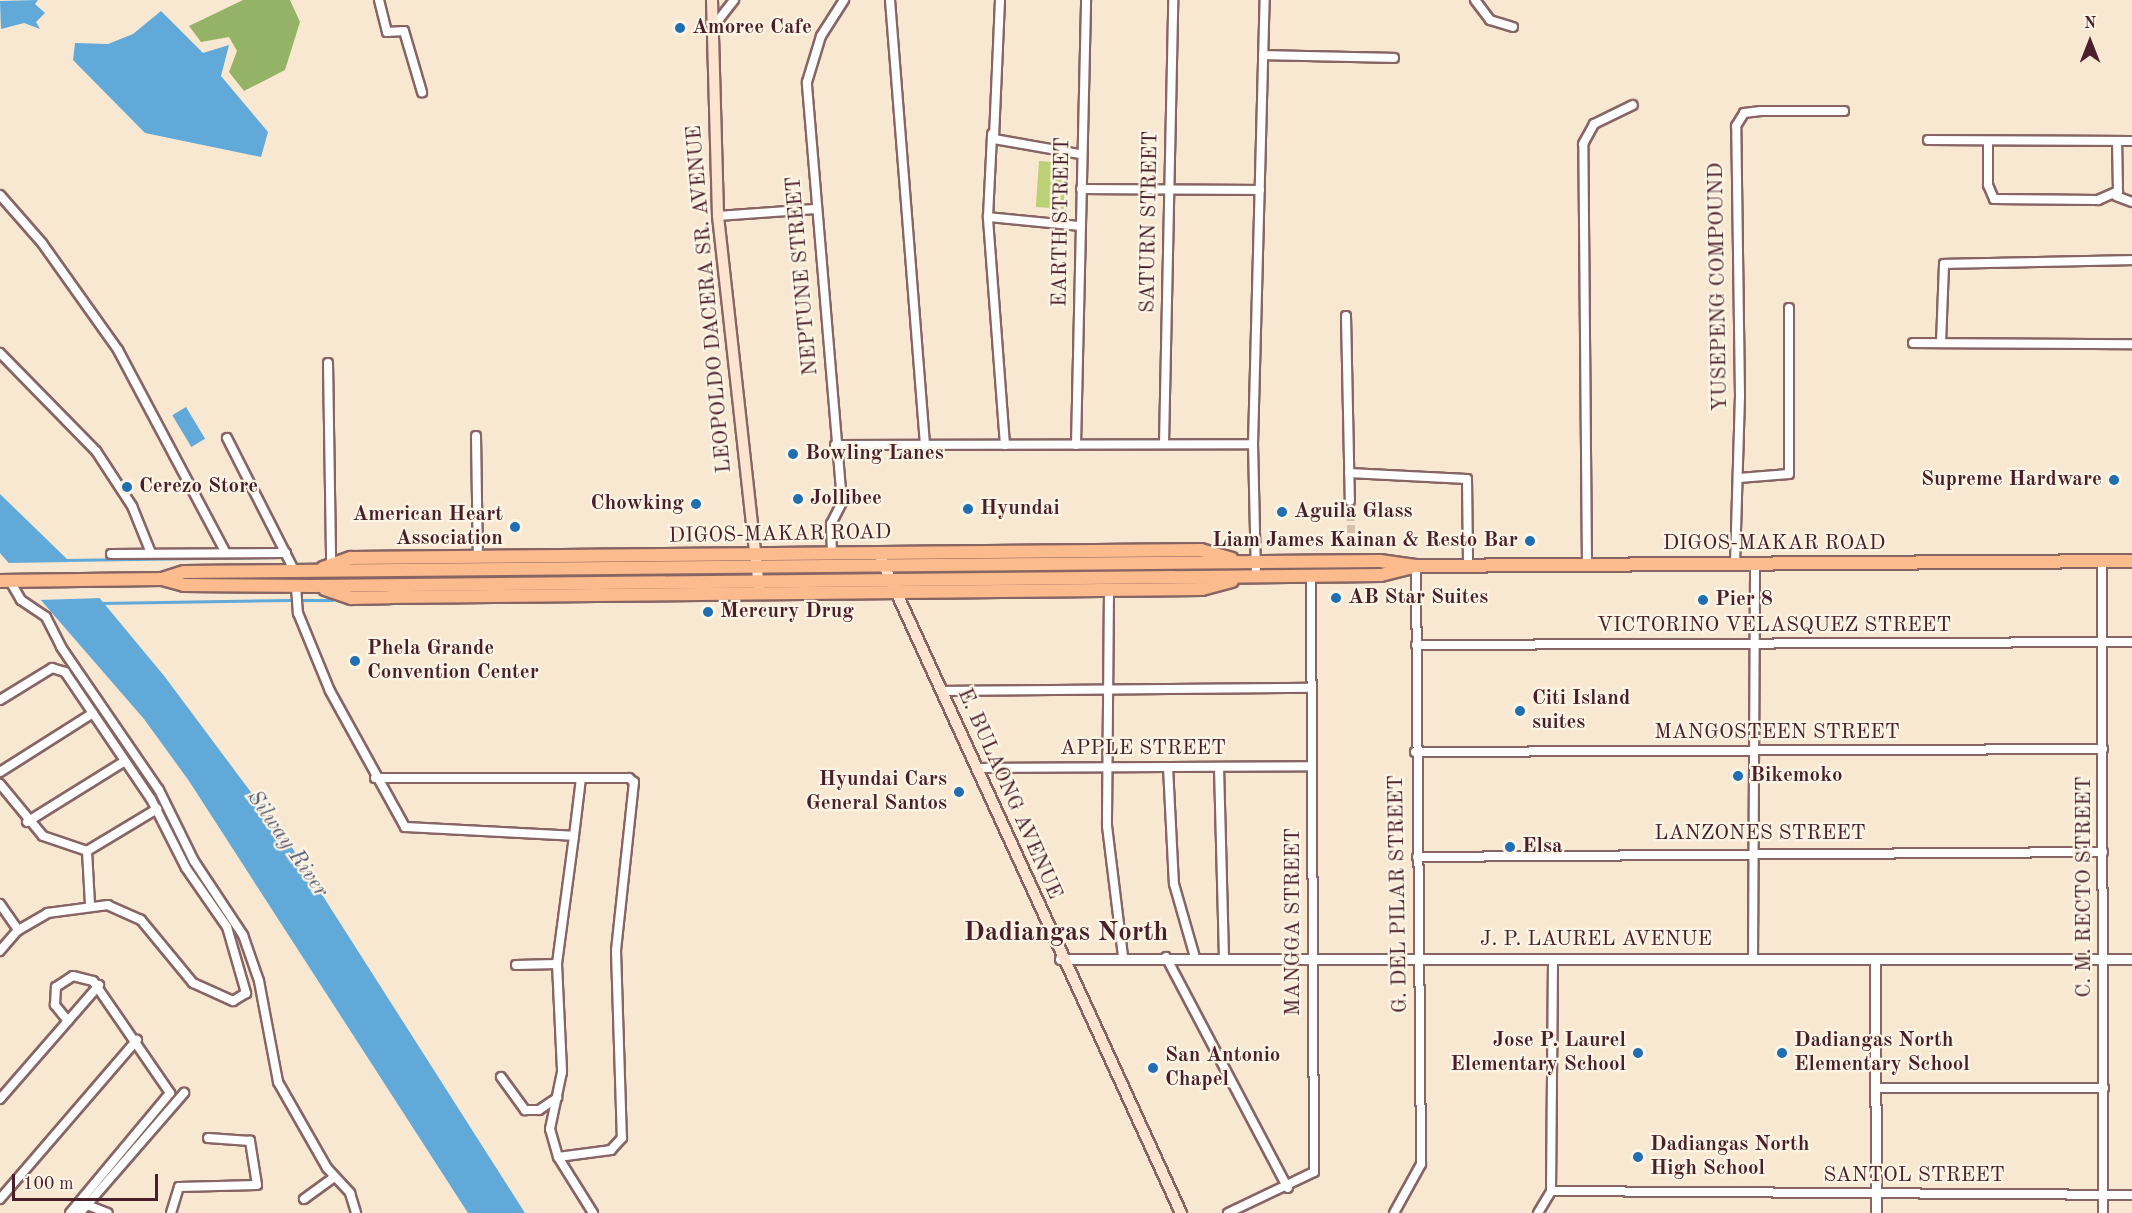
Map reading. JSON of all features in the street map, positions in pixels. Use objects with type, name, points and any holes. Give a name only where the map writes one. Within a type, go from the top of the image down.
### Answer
[{"type":"main road","name":"LEOPOLDO DACERA SR. AVENUE","points":[[712,0],[711,29],[718,216],[759,594]]},
{"type":"main road","name":"DIGOS-MAKAR ROAD","points":[[313,572],[351,558],[1202,550],[1251,562]]},
{"type":"main road","name":"E. BULAONG AVENUE","points":[[879,553],[1060,959],[1181,1213]]},
{"type":"main road","name":"DIGOS-MAKAR ROAD","points":[[162,579],[184,572],[1251,562],[1380,561],[1416,566],[1468,566],[2132,561]]},
{"type":"main road","name":"DIGOS-MAKAR ROAD","points":[[9,581],[162,579],[184,585],[313,586],[1311,576],[1381,575],[1416,566]]},
{"type":"main road","name":"DIGOS-MAKAR ROAD","points":[[313,586],[351,598],[1202,590],[1251,576]]},
{"type":"street","points":[[379,0],[387,32],[404,31],[422,92]]},
{"type":"street","points":[[711,29],[734,0]]},
{"type":"street","name":"NEPTUNE STREET","points":[[832,554],[831,524],[842,502],[815,208],[809,68],[821,36],[844,0]]},
{"type":"street","points":[[890,0],[925,445]]},
{"type":"street","points":[[999,0],[988,217],[1005,445]]},
{"type":"street","name":"EARTH STREET","points":[[1076,445],[1081,189],[1079,154],[1086,0]]},
{"type":"street","name":"SATURN STREET","points":[[1164,444],[1173,0]]},
{"type":"street","points":[[1251,576],[1265,0]]},
{"type":"street","points":[[1475,0],[1490,20],[1513,27]]},
{"type":"street","points":[[1263,55],[1394,58]]},
{"type":"street","points":[[1587,565],[1583,144],[1594,124],[1632,105]]},
{"type":"street","name":"YUSEPENG COMPOUND","points":[[1735,564],[1738,478],[1736,126],[1744,113],[1845,111]]},
{"type":"street","points":[[992,133],[1006,145],[1079,154]]},
{"type":"street","points":[[1928,140],[2132,141]]},
{"type":"street","points":[[2116,196],[2117,141]]},
{"type":"street","points":[[1988,142],[1988,185],[1994,199],[2116,196],[2132,202]]},
{"type":"street","points":[[1081,189],[1260,190]]},
{"type":"street","points":[[0,195],[42,243],[118,350],[226,553]]},
{"type":"street","points":[[718,216],[815,208]]},
{"type":"street","points":[[988,217],[1080,226]]},
{"type":"street","points":[[1941,343],[1944,264],[2132,260]]},
{"type":"street","points":[[1738,478],[1789,474],[1789,308]]},
{"type":"street","points":[[1346,316],[1350,501]]},
{"type":"street","points":[[1913,343],[2132,344]]},
{"type":"street","points":[[0,352],[96,451],[132,506],[151,553]]},
{"type":"street","points":[[328,363],[331,565]]},
{"type":"street","points":[[476,436],[478,557]]},
{"type":"street","points":[[227,438],[295,572]]},
{"type":"street","points":[[836,445],[1253,444]]},
{"type":"street","points":[[1349,472],[1467,478],[1468,566]]},
{"type":"street","points":[[111,554],[286,553]]},
{"type":"street","name":"C. M. RECTO STREET","points":[[2102,561],[2103,1213]]},
{"type":"street","points":[[1753,958],[1755,564]]},
{"type":"street","name":"G. DEL PILAR STREET","points":[[1394,1213],[1421,1164],[1415,752],[1416,566]]},
{"type":"street","name":"MANGGA STREET","points":[[1228,1213],[1288,1188],[1314,1172],[1311,576]]},
{"type":"street","points":[[9,581],[21,600],[46,617],[61,647],[159,790],[194,861],[243,934],[259,981],[273,1070],[334,1177],[350,1193],[356,1213]]},
{"type":"street","points":[[296,586],[304,629],[392,812],[413,830],[574,836]]},
{"type":"street","points":[[1109,590],[1110,881],[1124,957]]},
{"type":"street","name":"VICTORINO VELASQUEZ STREET","points":[[1416,645],[1754,646],[2132,642]]},
{"type":"street","points":[[0,700],[58,668],[93,713],[157,809],[186,868],[234,941],[245,996],[232,1001],[193,983],[133,913],[90,905],[48,913],[18,930],[0,951]]},
{"type":"street","points":[[941,691],[1310,688]]},
{"type":"street","points":[[0,772],[93,713]]},
{"type":"street","name":"MANGOSTEEN STREET","points":[[1415,752],[2103,749]]},
{"type":"street","points":[[27,822],[125,761]]},
{"type":"street","name":"APPLE STREET","points":[[976,768],[1311,766]]},
{"type":"street","points":[[1168,767],[1174,884],[1195,957]]},
{"type":"street","points":[[1220,767],[1224,957]]},
{"type":"street","points":[[375,778],[629,778],[635,785],[616,951],[623,1130],[620,1144],[611,1150],[558,1157]]},
{"type":"street","points":[[581,778],[557,964],[562,1039],[557,1098],[550,1129],[558,1157],[593,1213]]},
{"type":"street","points":[[0,784],[27,822],[51,841],[87,851],[157,809]]},
{"type":"street","points":[[87,851],[90,905]]},
{"type":"street","name":"LANZONES STREET","points":[[1417,857],[1754,851],[2103,852]]},
{"type":"street","points":[[0,904],[18,930]]},
{"type":"street","name":"J. P. LAUREL AVENUE","points":[[1060,959],[1124,957],[2132,958]]},
{"type":"street","points":[[1166,957],[1288,1188]]},
{"type":"street","points":[[1538,1213],[1551,1191],[1553,959]]},
{"type":"street","points":[[1875,959],[1876,1213]]},
{"type":"street","points":[[516,965],[557,964]]},
{"type":"street","points":[[68,1021],[55,1005],[56,987],[73,976],[99,986],[137,1040],[170,1095],[70,1213]]},
{"type":"street","points":[[0,1099],[99,986]]},
{"type":"street","points":[[0,1198],[137,1040]]},
{"type":"street","points":[[501,1077],[525,1110],[539,1110],[557,1098]]},
{"type":"street","points":[[1876,1088],[2104,1088]]},
{"type":"street","points":[[80,1213],[184,1092]]},
{"type":"street","points":[[171,1213],[179,1187],[257,1185],[250,1140],[208,1138]]},
{"type":"street","points":[[304,1198],[334,1177]]},
{"type":"street","name":"SANTOL STREET","points":[[1551,1191],[2132,1195]]},
{"type":"street","points":[[87,1205],[108,1213]]},
{"type":"green space","points":[[243,0],[290,0],[300,22],[285,70],[244,91],[229,72],[237,51],[229,37],[201,42],[189,26]]},
{"type":"green space","points":[[1039,161],[1067,163],[1064,209],[1036,207]]},
{"type":"water","points":[[38,0],[35,4],[45,13],[36,22],[40,29],[24,23],[1,29],[0,1]]},
{"type":"water","points":[[161,11],[203,53],[229,45],[221,76],[268,132],[261,157],[145,133],[73,60],[75,43],[108,44],[133,34]]},
{"type":"water","points":[[186,407],[205,439],[191,447],[172,415]]},
{"type":"water","name":"Silway River","points":[[0,494],[68,560],[165,677],[291,846],[525,1213],[468,1213],[189,781],[144,719],[0,553]]},
{"type":"pier","points":[[73,562],[103,598],[38,600],[5,563]]},
{"type":"waterway","points":[[64,560],[281,557]]},
{"type":"waterway","points":[[101,603],[291,600]]},
{"type":"waterway","points":[[301,600],[332,600]]},
{"type":"tunnel","points":[[1350,501],[1351,534]]},
{"type":"place","name":"Amoree Cafe","points":[[680,28]]},
{"type":"place","name":"Bowling Lanes","points":[[793,454]]},
{"type":"place","name":"Supreme Hardware","points":[[2114,480]]},
{"type":"place","name":"Cerezo Store","points":[[127,487]]},
{"type":"place","name":"Jollibee","points":[[798,499]]},
{"type":"place","name":"Chowking","points":[[696,504]]},
{"type":"place","name":"Hyundai","points":[[968,509]]},
{"type":"place","name":"Aguila Glass","points":[[1282,512]]},
{"type":"place","name":"American Heart Association","points":[[515,527]]},
{"type":"place","name":"Liam James Kainan & Resto Bar","points":[[1530,541]]},
{"type":"place","name":"AB Star Suites","points":[[1336,598]]},
{"type":"place","name":"Pier 8","points":[[1703,600]]},
{"type":"place","name":"Mercury Drug","points":[[708,612]]},
{"type":"place","name":"Phela Grande Convention Center","points":[[355,661]]},
{"type":"place","name":"Citi Island suites","points":[[1520,711]]},
{"type":"place","name":"Bikemoko","points":[[1738,776]]},
{"type":"place","name":"Hyundai Cars General Santos","points":[[959,792]]},
{"type":"place","name":"Elsa","points":[[1510,847]]},
{"type":"place","name":"Jose P. Laurel Elementary School","points":[[1638,1053]]},
{"type":"place","name":"Dadiangas North Elementary School","points":[[1782,1053]]},
{"type":"place","name":"San Antonio Chapel","points":[[1153,1068]]},
{"type":"place","name":"Dadiangas North High School","points":[[1638,1157]]},
{"type":"district","name":"Dadiangas North","points":[[1066,933]]}]
